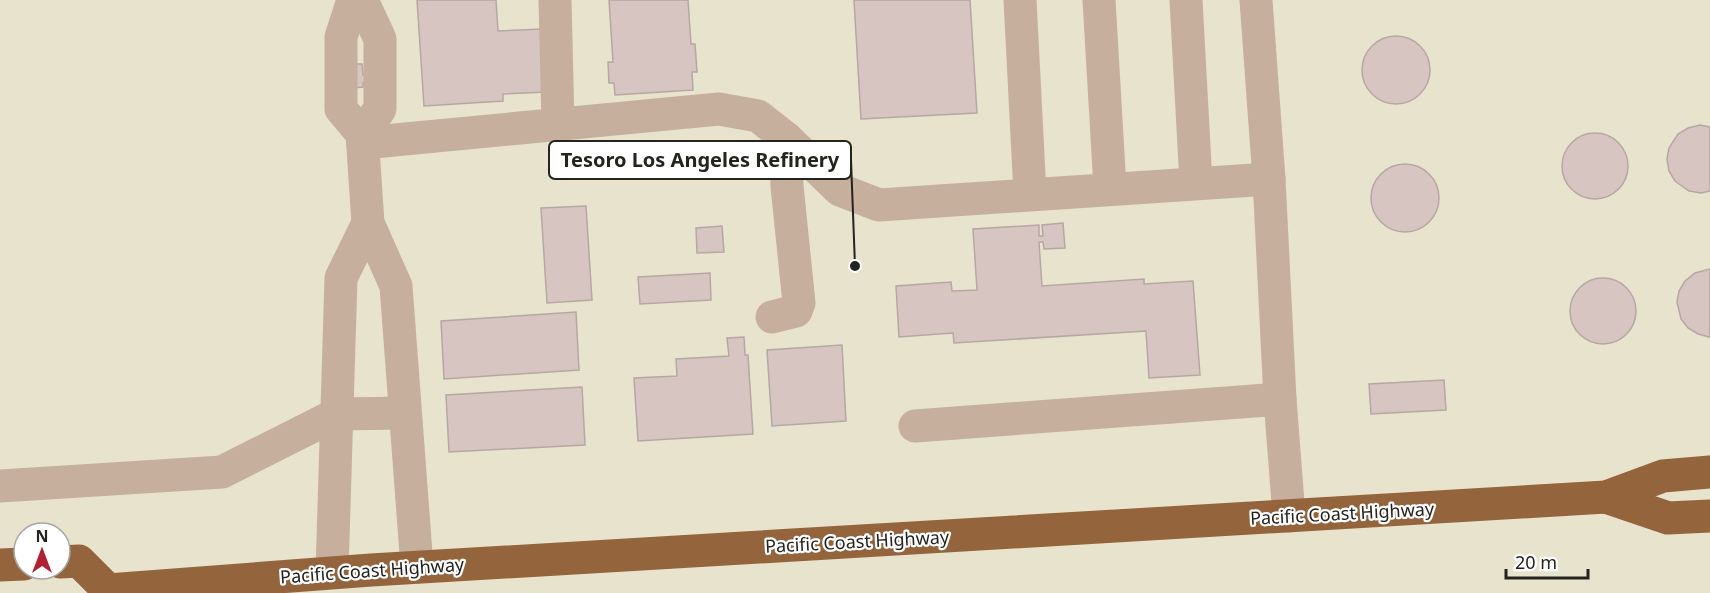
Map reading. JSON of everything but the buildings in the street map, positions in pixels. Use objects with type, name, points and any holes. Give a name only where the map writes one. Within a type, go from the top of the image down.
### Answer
[{"type":"highway","name":"Pacific Coast Highway","points":[[72,564],[106,591],[332,572],[1606,497],[1663,476],[1710,472]]},
{"type":"highway","name":"Pacific Coast Highway","points":[[1606,497],[1668,518],[1710,516]]},
{"type":"lane","points":[[353,0],[341,37],[341,110],[362,139],[368,223],[396,286],[417,567]]},
{"type":"lane","points":[[362,0],[380,39],[380,108],[362,139]]},
{"type":"lane","points":[[555,0],[558,124]]},
{"type":"lane","points":[[1020,0],[1030,194]]},
{"type":"lane","points":[[1098,0],[1110,188]]},
{"type":"lane","points":[[1186,0],[1196,183]]},
{"type":"lane","points":[[1257,0],[1289,516]]},
{"type":"lane","points":[[362,139],[719,109],[758,116],[786,138],[840,190],[879,205],[1269,179]]},
{"type":"lane","points":[[772,316],[796,311],[799,303],[787,186],[786,138]]},
{"type":"lane","points":[[332,572],[341,278],[368,223]]},
{"type":"lane","points":[[915,426],[1280,399]]},
{"type":"lane","points":[[0,486],[222,472],[337,414],[405,413]]},
{"type":"shaded area","points":[[0,0],[1710,0],[1710,593],[0,593]]},
{"type":"place","name":"Tesoro Los Angeles Refinery","points":[[855,266]]}]
